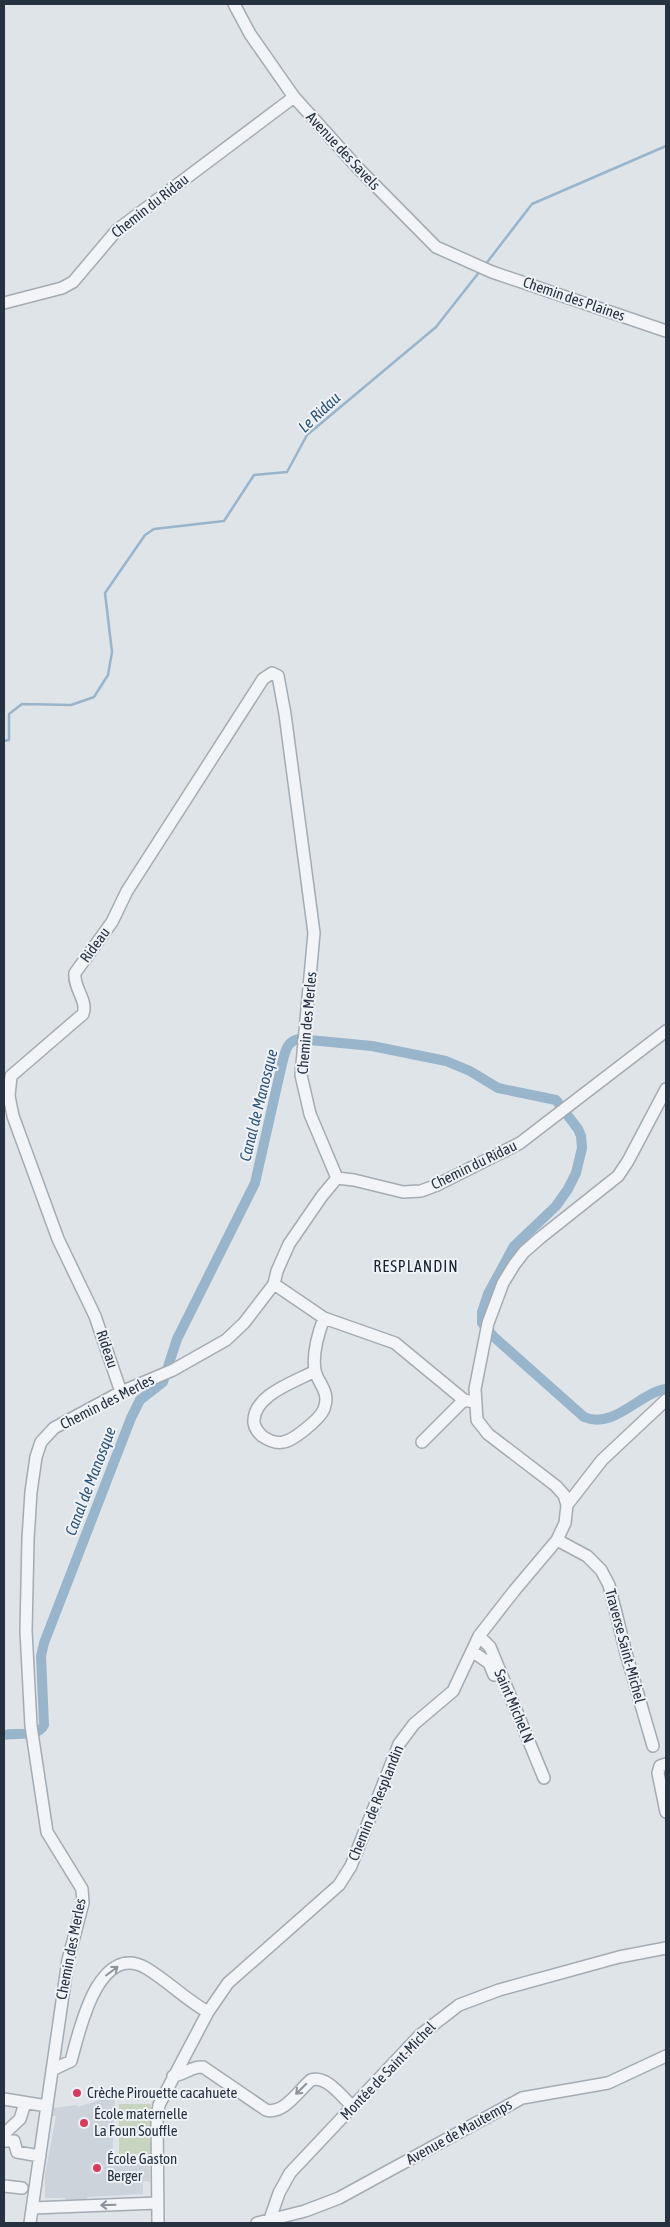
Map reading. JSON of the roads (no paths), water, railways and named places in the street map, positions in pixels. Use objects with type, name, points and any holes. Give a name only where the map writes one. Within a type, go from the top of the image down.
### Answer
[{"type":"street","name":"Avenue des Savels","points":[[234,4],[250,34],[294,97],[357,167],[436,247],[487,270]]},
{"type":"street","name":"Chemin du Ridau","points":[[4,303],[62,288],[73,282],[117,230],[294,97]]},
{"type":"street","name":"Chemin des Plaines","points":[[487,270],[666,331]]},
{"type":"street","name":"Rideau","points":[[122,1392],[95,1316],[58,1239],[21,1139],[8,1096],[9,1082],[16,1071],[41,1053],[83,1014],[84,1004],[75,981],[75,973],[112,922],[127,890],[268,674],[276,674],[280,684],[296,791]]},
{"type":"street","name":"Chemin des Merles","points":[[30,2223],[68,1960],[82,1911],[83,1896],[82,1889],[47,1832],[30,1726],[26,1669],[26,1586],[31,1492],[36,1456],[40,1442],[48,1432],[122,1392],[173,1370],[226,1340],[244,1323],[274,1284],[276,1271],[289,1244],[322,1196],[337,1178],[310,1114],[300,1071],[315,943],[296,791]]},
{"type":"street","name":"Chemin du Ridau","points":[[337,1178],[354,1180],[403,1192],[422,1190],[509,1149],[666,1031]]},
{"type":"street","points":[[422,1442],[469,1401],[488,1323],[503,1283],[524,1252],[618,1176],[628,1161],[666,1089]]},
{"type":"street","points":[[274,1284],[324,1318],[395,1343],[469,1401],[477,1420],[485,1431],[556,1486],[564,1495],[567,1505]]},
{"type":"street","points":[[315,1371],[265,1398],[254,1419],[255,1428],[258,1433],[272,1442],[287,1441],[319,1417],[324,1409],[326,1398],[322,1382],[315,1371],[317,1338],[324,1318]]},
{"type":"street","points":[[567,1505],[608,1454],[666,1400]]},
{"type":"street","name":"Chemin de Resplandin","points":[[158,2223],[157,2117],[159,2105],[208,2012],[233,1978],[339,1885],[351,1866],[399,1744],[414,1724],[453,1691],[479,1636],[557,1540],[565,1523],[567,1505]]},
{"type":"street","name":"Traverse Saint-Michel","points":[[557,1540],[587,1556],[601,1570],[609,1585],[626,1653],[653,1746]]},
{"type":"street","name":"Saint Michel N","points":[[479,1636],[490,1647],[505,1688],[544,1778]]},
{"type":"street","points":[[473,1652],[489,1663],[517,1730]]},
{"type":"street","points":[[666,1764],[660,1766],[658,1772],[666,1812]]},
{"type":"street","name":"Montée de Saint-Michel","points":[[270,2219],[282,2185],[290,2173],[420,2035],[459,2005],[499,1990],[619,1957],[666,1948]]},
{"type":"street","points":[[52,2070],[71,2061],[86,2011],[97,1986],[107,1974],[119,1966],[131,1964],[144,1968],[208,2012]]},
{"type":"street","name":"Avenue de Mautemps","points":[[257,2223],[305,2210],[339,2198],[522,2098],[608,2083],[666,2056]]},
{"type":"street","points":[[173,2076],[181,2076],[196,2067],[203,2067],[266,2110],[272,2111],[282,2108],[306,2084],[317,2078],[329,2084],[353,2107]]},
{"type":"street","points":[[4,2099],[47,2106]]},
{"type":"street","points":[[4,2134],[20,2118],[25,2103]]},
{"type":"street","points":[[4,2140],[14,2142],[17,2152],[40,2156]]},
{"type":"street","points":[[4,2186],[20,2188]]},
{"type":"street","points":[[33,2208],[157,2203]]},
{"type":"waterway","name":"Le Ridau","points":[[485,265],[532,204],[666,146]]},
{"type":"waterway","name":"Le Ridau","points":[[4,741],[9,740],[9,714],[22,704],[71,705],[94,697],[108,675],[112,652],[105,593],[145,535],[154,529],[224,521],[254,475],[287,472],[307,435],[436,327],[480,271]]},
{"type":"waterway","name":"Canal de Manosque","points":[[4,1735],[37,1732],[44,1725],[41,1656],[44,1643],[131,1418],[140,1400],[163,1382],[177,1339],[255,1183],[284,1056],[291,1042],[299,1039],[372,1046],[446,1061],[470,1071],[498,1088],[556,1100],[578,1129],[581,1136],[582,1148],[576,1173],[556,1206],[514,1246],[488,1294],[482,1312],[482,1323],[494,1337],[584,1417],[595,1420],[606,1419],[646,1397],[666,1389]]},
{"type":"place","name":"Crèche Pirouette cacahuete","points":[[77,2093]]},
{"type":"place","name":"École maternelle La Foun Souffle","points":[[84,2123]]},
{"type":"place","name":"École Gaston Berger","points":[[97,2168]]},
{"type":"district","name":"RESPLANDIN","points":[[416,1266]]}]
